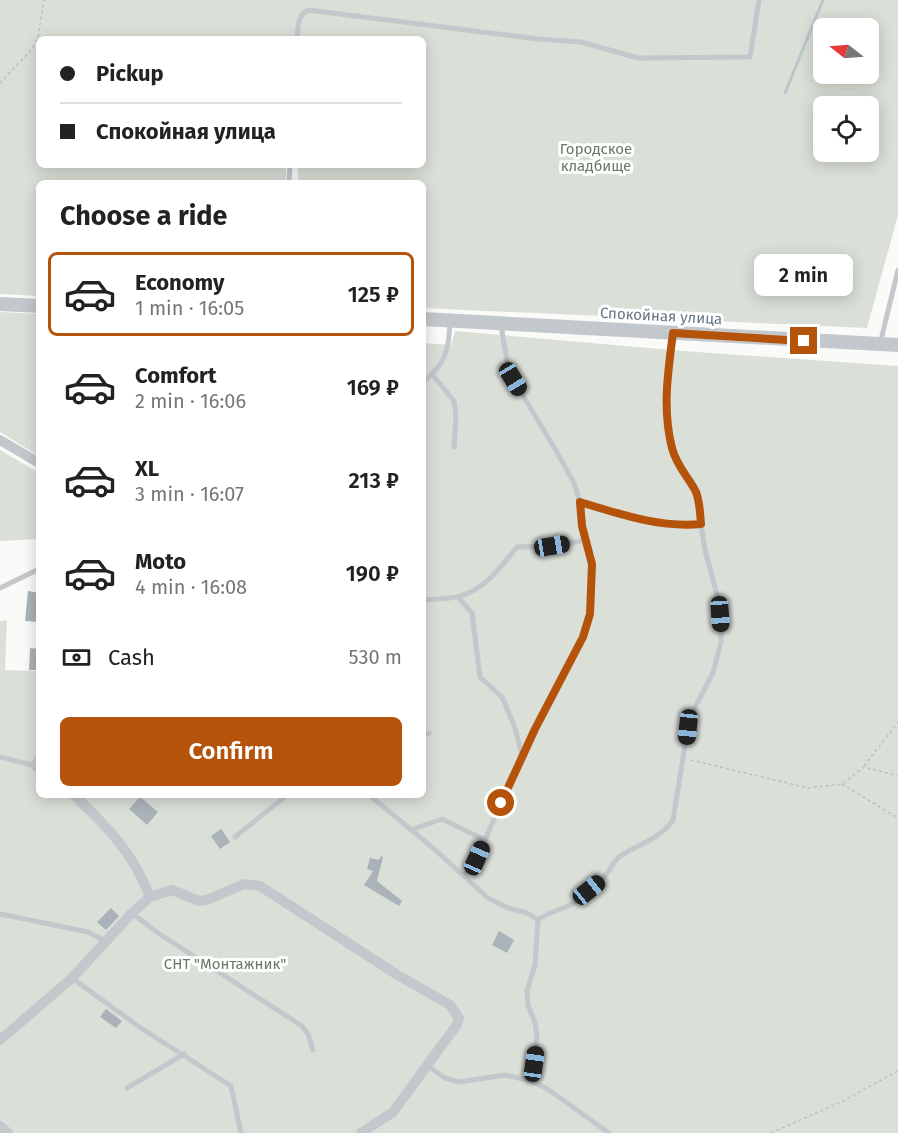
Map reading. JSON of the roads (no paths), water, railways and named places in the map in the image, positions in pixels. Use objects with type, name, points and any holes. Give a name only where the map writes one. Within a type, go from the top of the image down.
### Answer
[{"type":"street","points":[[0,304],[36,306]]},
{"type":"street","name":"Спокойная улица","points":[[426,319],[898,345]]},
{"type":"street","points":[[0,440],[36,461]]},
{"type":"street","points":[[77,798],[111,830],[142,876],[150,897]]},
{"type":"street","points":[[0,1040],[72,978],[105,941],[150,897],[172,891],[199,901],[207,900],[244,884],[260,886],[396,974],[450,1005],[459,1018],[456,1026],[393,1112],[361,1133]]},
{"type":"street","points":[[0,1126],[8,1133]]},
{"type":"lane","points":[[297,36],[299,19],[302,13],[308,10],[538,39],[574,41],[638,58],[750,57],[759,0]]},
{"type":"lane","points":[[880,344],[898,270]]},
{"type":"lane","points":[[426,379],[447,352],[450,320]]},
{"type":"lane","points":[[464,876],[477,858],[522,756],[583,637],[590,614],[593,572],[581,519],[579,495],[559,456],[513,379],[508,367],[501,323]]},
{"type":"lane","points":[[532,1081],[537,1036],[528,1005],[527,991],[535,965],[538,920],[572,904],[605,877],[620,856],[668,828],[676,811],[688,727],[694,709],[713,673],[721,642],[719,602],[705,550],[696,493],[681,470],[672,449],[666,386],[673,333]]},
{"type":"lane","points":[[432,374],[454,400],[456,415],[454,447]]},
{"type":"lane","points":[[580,502],[662,524],[677,526],[701,524]]},
{"type":"lane","points":[[426,600],[458,597],[477,588],[497,572],[517,546],[552,546],[586,540]]},
{"type":"lane","points":[[0,588],[36,571]]},
{"type":"lane","points":[[458,597],[472,613],[480,677],[502,697],[515,728],[522,756]]},
{"type":"lane","points":[[0,757],[36,764]]},
{"type":"lane","points":[[235,837],[283,798]]},
{"type":"lane","points":[[373,798],[488,898],[508,908],[527,913],[538,920]]},
{"type":"lane","points":[[411,830],[442,819],[485,840]]},
{"type":"lane","points":[[132,913],[166,939],[302,1026],[308,1034],[313,1050]]},
{"type":"lane","points":[[0,914],[88,932],[105,941]]},
{"type":"lane","points":[[72,978],[138,1026],[231,1086],[241,1133]]},
{"type":"lane","points":[[127,1088],[184,1054]]},
{"type":"lane","points":[[428,1065],[445,1078],[459,1082],[497,1075],[515,1076],[532,1081],[549,1090],[609,1133]]},
{"type":"waterway","points":[[785,93],[823,0]]},
{"type":"park label","name":"Городское кладбище","points":[[596,158]]},
{"type":"park label","name":"СНТ \"Монтажник\"","points":[[225,964]]}]
